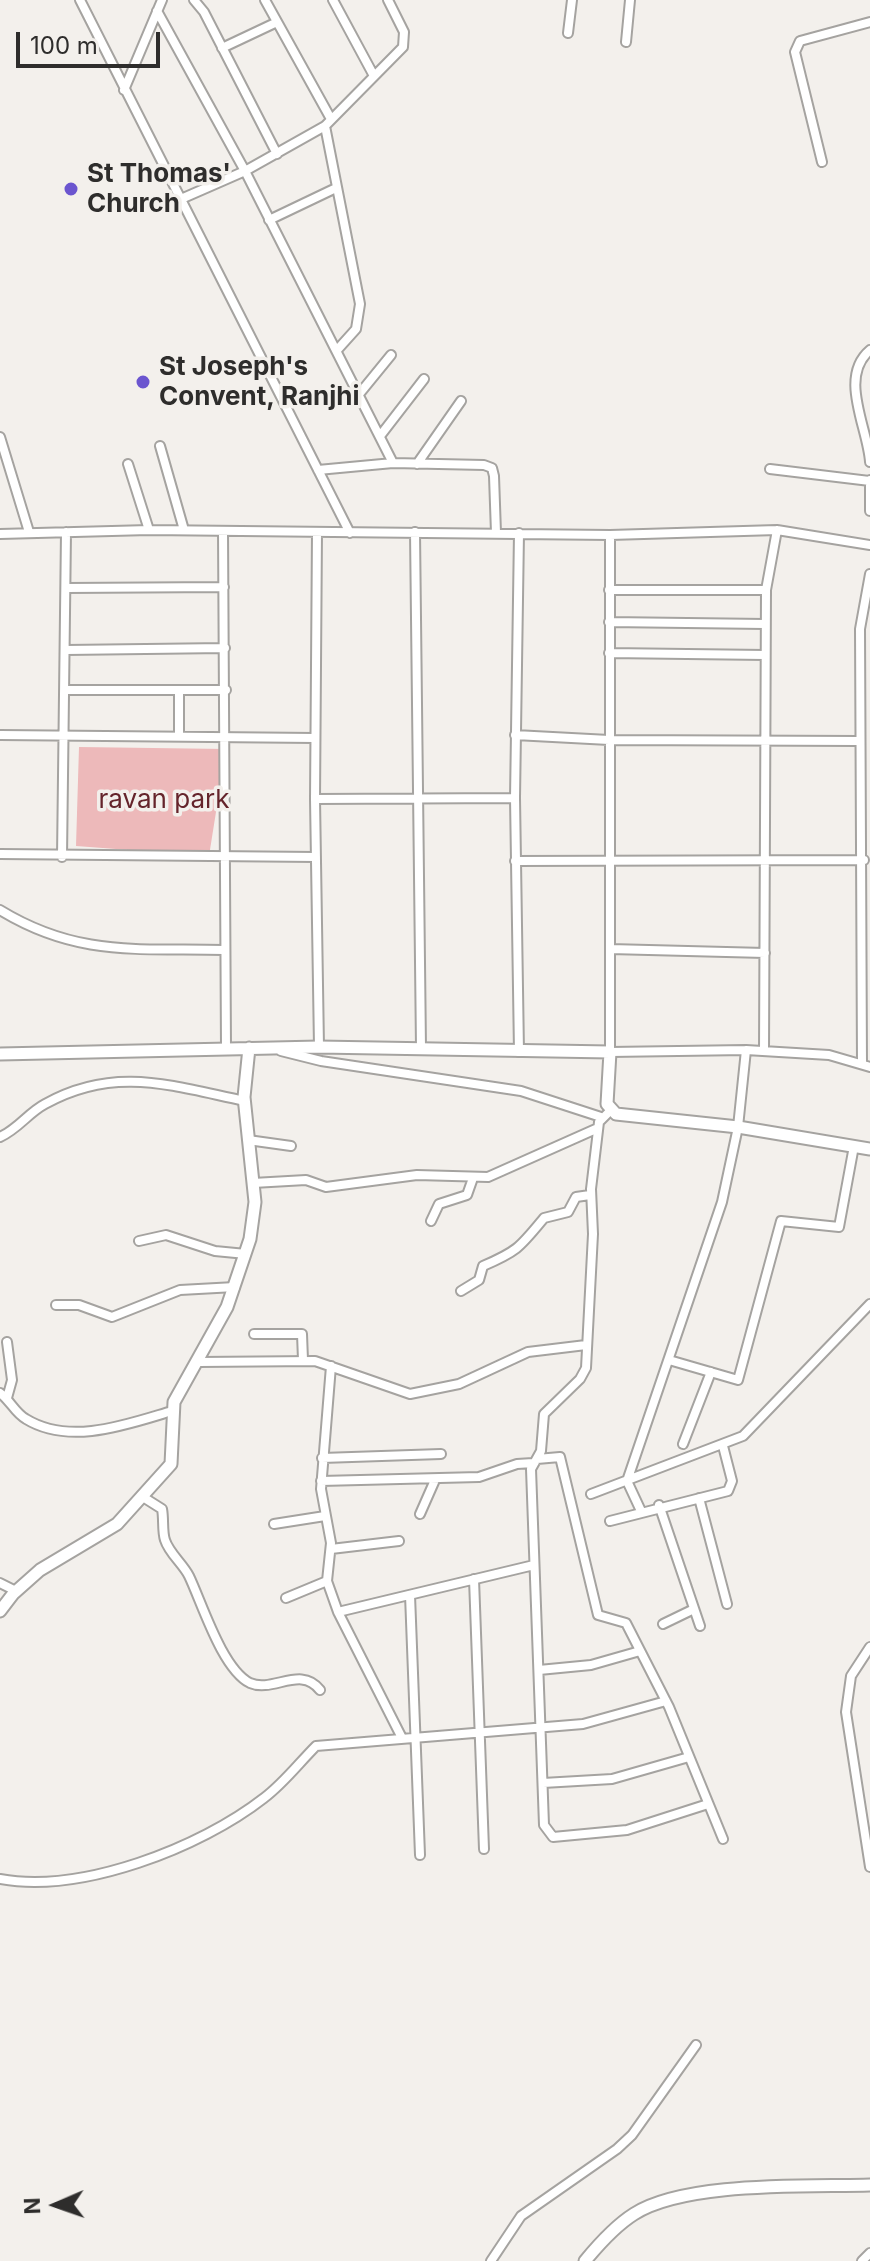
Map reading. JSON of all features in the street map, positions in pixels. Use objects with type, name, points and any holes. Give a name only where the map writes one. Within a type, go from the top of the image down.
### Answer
[{"type":"street","points":[[80,0],[350,533]]},
{"type":"street","points":[[124,90],[162,0]]},
{"type":"street","points":[[194,0],[277,154]]},
{"type":"street","points":[[265,0],[328,122],[336,188],[360,315],[356,329],[338,349]]},
{"type":"street","points":[[333,0],[374,76]]},
{"type":"street","points":[[181,199],[245,171],[328,122],[406,39],[388,0]]},
{"type":"street","points":[[568,33],[572,0]]},
{"type":"street","points":[[626,42],[630,0]]},
{"type":"street","points":[[157,11],[338,349],[393,463]]},
{"type":"street","points":[[822,162],[795,52],[800,41],[870,22]]},
{"type":"street","points":[[222,48],[275,23]]},
{"type":"street","points":[[269,220],[336,188]]},
{"type":"street","points":[[870,350],[858,364],[856,387],[856,398],[869,443],[870,462]]},
{"type":"street","points":[[360,393],[391,355]]},
{"type":"street","points":[[380,436],[424,379]]},
{"type":"street","points":[[417,464],[461,401]]},
{"type":"street","points":[[0,437],[29,532]]},
{"type":"street","points":[[160,446],[184,530]]},
{"type":"street","points":[[318,470],[393,463],[492,468],[496,533]]},
{"type":"street","points":[[128,464],[149,530]]},
{"type":"street","points":[[770,469],[870,480],[870,511]]},
{"type":"street","points":[[0,534],[184,530],[610,535],[777,530],[870,545]]},
{"type":"street","points":[[764,1050],[765,624],[766,590],[777,530]]},
{"type":"street","points":[[223,531],[226,1048]]},
{"type":"street","points":[[62,857],[66,532]]},
{"type":"street","points":[[317,532],[315,799],[319,1047]]},
{"type":"street","points":[[415,532],[415,798],[421,1048]]},
{"type":"street","points":[[519,533],[515,735],[519,1052]]},
{"type":"street","points":[[610,535],[610,1052],[607,1104],[598,1128],[590,1195],[592,1249],[582,1376],[544,1414],[541,1451],[530,1475],[544,1825],[548,1835],[553,1837],[627,1830],[708,1804]]},
{"type":"street","points":[[0,1054],[319,1047],[519,1052],[764,1050],[829,1055],[866,1066],[864,860],[859,741],[860,629],[870,574]]},
{"type":"street","points":[[66,588],[224,587]]},
{"type":"street","points":[[609,590],[766,590]]},
{"type":"street","points":[[609,622],[765,624]]},
{"type":"street","points":[[66,650],[225,648]]},
{"type":"street","points":[[609,653],[765,655]]},
{"type":"street","points":[[65,690],[226,690]]},
{"type":"street","points":[[179,691],[179,736]]},
{"type":"street","points":[[0,735],[315,738]]},
{"type":"street","points":[[515,735],[609,740],[859,741]]},
{"type":"street","points":[[315,799],[515,798]]},
{"type":"street","points":[[0,854],[62,857],[316,857]]},
{"type":"street","points":[[515,861],[864,860]]},
{"type":"street","points":[[0,910],[53,938],[86,946],[224,950]]},
{"type":"street","points":[[610,949],[765,953]]},
{"type":"street","points":[[0,1611],[16,1591],[40,1570],[117,1524],[171,1464],[172,1411],[180,1387],[199,1362],[235,1287],[254,1215],[245,1101],[249,1048]]},
{"type":"street","points":[[272,1048],[321,1061],[521,1091],[605,1114],[738,1127],[870,1149]]},
{"type":"street","points":[[641,1511],[627,1481],[722,1202],[738,1127],[746,1050]]},
{"type":"street","points":[[0,1137],[46,1103],[120,1080],[149,1081],[245,1101]]},
{"type":"street","points":[[253,1183],[306,1180],[326,1187],[417,1175],[473,1178],[497,1174],[598,1128]]},
{"type":"street","points":[[248,1140],[291,1146]]},
{"type":"street","points":[[669,1360],[734,1380],[740,1377],[781,1221],[839,1227],[854,1146]]},
{"type":"street","points":[[431,1221],[439,1204],[467,1195],[473,1178]]},
{"type":"street","points":[[461,1291],[479,1280],[483,1266],[513,1253],[531,1237],[544,1218],[568,1212],[576,1197],[590,1195]]},
{"type":"street","points":[[139,1241],[166,1235],[215,1251],[246,1254]]},
{"type":"street","points":[[56,1305],[79,1305],[112,1317],[180,1290],[235,1287]]},
{"type":"street","points":[[591,1494],[743,1436],[870,1304]]},
{"type":"street","points":[[254,1334],[302,1334],[303,1360]]},
{"type":"street","points":[[7,1342],[12,1380],[3,1395],[25,1419],[60,1431],[111,1428],[172,1411]]},
{"type":"street","points":[[199,1362],[303,1360],[331,1366],[396,1391],[417,1393],[459,1384],[528,1352],[586,1345]]},
{"type":"street","points":[[331,1366],[321,1481],[331,1549],[327,1581],[338,1612],[402,1738]]},
{"type":"street","points":[[683,1444],[711,1372]]},
{"type":"street","points":[[610,1521],[659,1505],[722,1493],[732,1486],[723,1446]]},
{"type":"street","points":[[322,1458],[441,1454]]},
{"type":"street","points":[[321,1481],[479,1477],[517,1464],[560,1457],[598,1615],[623,1620],[666,1701],[723,1839]]},
{"type":"street","points":[[420,1514],[435,1480]]},
{"type":"street","points":[[143,1497],[162,1509],[165,1541],[190,1578],[213,1638],[245,1678],[257,1684],[299,1679],[311,1682],[320,1690]]},
{"type":"street","points":[[699,1498],[727,1604]]},
{"type":"street","points":[[659,1505],[700,1626]]},
{"type":"street","points":[[274,1524],[325,1516]]},
{"type":"street","points":[[331,1549],[399,1541]]},
{"type":"street","points":[[338,1612],[534,1565]]},
{"type":"street","points":[[474,1579],[484,1849]]},
{"type":"street","points":[[286,1598],[327,1581]]},
{"type":"street","points":[[0,1583],[16,1591]]},
{"type":"street","points":[[410,1595],[420,1855]]},
{"type":"street","points":[[663,1624],[694,1609]]},
{"type":"street","points":[[870,1647],[851,1676],[846,1712],[870,1867]]},
{"type":"street","points":[[539,1670],[591,1665],[640,1651]]},
{"type":"street","points":[[0,1879],[16,1882],[103,1874],[191,1844],[264,1798],[316,1746],[542,1728],[602,1720],[666,1701]]},
{"type":"street","points":[[543,1783],[612,1779],[689,1757]]},
{"type":"street","points":[[491,2261],[521,2216],[617,2149],[632,2135],[696,2045]]},
{"type":"street","points":[[585,2261],[628,2218],[668,2200],[744,2189],[870,2185]]},
{"type":"street","points":[[862,2261],[870,2253]]},
{"type":"green space","name":"ravan park","points":[[79,747],[226,749],[209,856],[76,846]]},
{"type":"place","name":"St Thomas' Church","points":[[71,189]]},
{"type":"place","name":"St Joseph's Convent, Ranjhi","points":[[143,382]]}]
